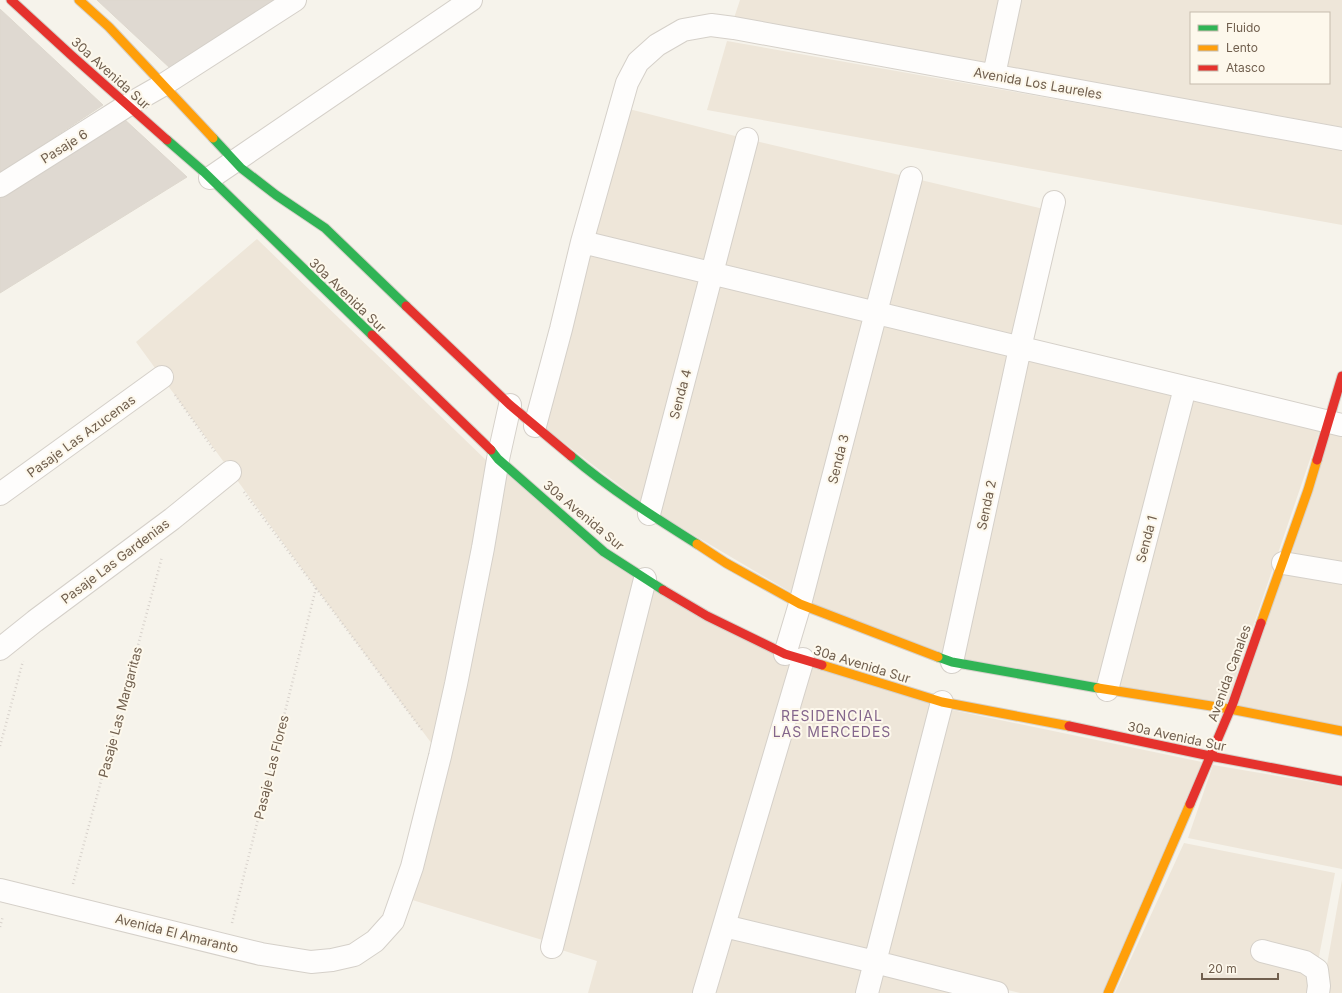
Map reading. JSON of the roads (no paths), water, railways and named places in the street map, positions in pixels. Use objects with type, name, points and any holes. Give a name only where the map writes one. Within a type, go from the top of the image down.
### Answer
[{"type":"street","name":"30a Avenida Sur","points":[[11,0],[210,178],[310,277],[490,449],[498,459],[604,552],[645,579],[707,616],[794,656],[942,702],[1030,718],[1210,756],[1342,781]]},
{"type":"street","name":"30a Avenida Sur","points":[[79,0],[109,27],[241,168],[276,195],[325,228],[510,405],[592,474],[649,514],[726,562],[800,604],[952,662],[1107,690],[1230,709],[1342,731]]},
{"type":"street","name":"Pasaje 6","points":[[0,186],[128,105],[163,85],[295,0]]},
{"type":"street","points":[[210,178],[471,0]]},
{"type":"street","points":[[994,75],[1010,0]]},
{"type":"street","name":"Avenida Los Laureles","points":[[535,426],[582,242],[626,83],[638,62],[657,45],[683,30],[711,25],[734,28],[1342,139]]},
{"type":"street","name":"Senda 4","points":[[649,514],[747,139]]},
{"type":"street","name":"Senda 3","points":[[704,993],[724,926],[794,656],[800,604],[910,178]]},
{"type":"street","name":"Senda 2","points":[[952,662],[1020,348],[1054,202]]},
{"type":"street","points":[[582,242],[1335,424]]},
{"type":"street","name":"Avenida Canales","points":[[1108,993],[1230,709],[1308,490],[1335,424],[1342,376]]},
{"type":"street","name":"Pasaje Las Azucenas","points":[[0,494],[162,377]]},
{"type":"street","name":"Senda 1","points":[[1107,690],[1185,388]]},
{"type":"street","points":[[498,459],[510,405]]},
{"type":"street","name":"Avenida El Amaranto","points":[[0,890],[67,905],[261,954],[311,962],[332,960],[354,955],[375,941],[393,921],[412,867],[440,756],[456,684],[498,459]]},
{"type":"street","name":"Pasaje Las Gardenias","points":[[0,649],[172,519],[230,472]]},
{"type":"street","points":[[1283,563],[1342,573]]},
{"type":"street","points":[[552,947],[645,579]]},
{"type":"street","points":[[867,993],[942,702]]},
{"type":"street","points":[[724,926],[997,993]]},
{"type":"street","points":[[1262,952],[1305,962],[1317,970],[1319,986],[1318,993]]},
{"type":"district","name":"RESIDENCIAL LAS MERCEDES","points":[[832,724]]}]
